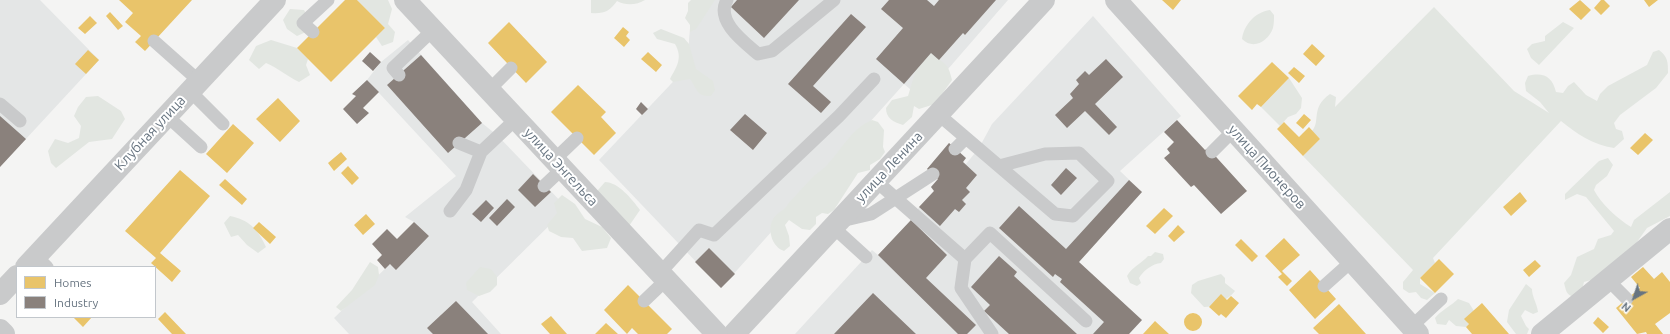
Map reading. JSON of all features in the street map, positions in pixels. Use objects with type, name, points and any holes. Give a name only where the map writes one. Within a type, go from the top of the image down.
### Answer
[{"type":"street","name":"Клубная улица","points":[[36,263],[194,86],[275,0]]},
{"type":"street","name":"улица Энгельса","points":[[405,0],[717,334]]},
{"type":"street","name":"улица Ленина","points":[[734,334],[1044,0]]},
{"type":"street","name":"улица Пионеров","points":[[1116,0],[1415,330]]},
{"type":"street","points":[[1542,334],[1670,229]]},
{"type":"street","points":[[0,294],[16,277]]},
{"type":"street","points":[[0,330],[4,334]]},
{"type":"lane","points":[[313,32],[304,23],[328,0]]},
{"type":"lane","points":[[727,0],[724,5],[727,23],[758,54],[772,51],[834,0]]},
{"type":"lane","points":[[399,75],[393,68],[433,30]]},
{"type":"lane","points":[[154,40],[194,86],[223,124]]},
{"type":"lane","points":[[488,90],[511,68]]},
{"type":"lane","points":[[644,301],[699,230],[714,235],[839,116],[874,79]]},
{"type":"lane","points":[[0,104],[20,121]]},
{"type":"lane","points":[[938,114],[1055,214],[1073,216],[1108,181],[1079,152],[1045,154],[999,166]]},
{"type":"lane","points":[[167,116],[201,147]]},
{"type":"lane","points":[[450,211],[466,190],[481,152],[516,119]]},
{"type":"lane","points":[[1212,152],[1234,130]]},
{"type":"lane","points":[[544,186],[577,138]]},
{"type":"lane","points":[[956,149],[966,138]]},
{"type":"lane","points":[[459,143],[481,152]]},
{"type":"lane","points":[[866,257],[835,225],[871,214],[933,174]]},
{"type":"lane","points":[[876,181],[965,259]]},
{"type":"lane","points":[[992,334],[961,288],[965,259],[990,233],[1086,321]]},
{"type":"lane","points":[[1324,286],[1352,261]]},
{"type":"lane","points":[[1608,280],[1627,299]]},
{"type":"lane","points":[[1415,330],[1440,299]]},
{"type":"shaded area","points":[[0,0],[40,0],[99,60],[0,167]]},
{"type":"shaded area","points":[[357,0],[388,0],[392,9],[388,24],[395,32],[393,42],[382,46],[376,37],[385,28]]},
{"type":"shaded area","points":[[591,0],[645,0],[639,3],[631,4],[624,4],[617,1],[606,11],[591,13]]},
{"type":"shaded area","points":[[691,0],[715,0],[696,29],[690,32],[690,25],[685,18],[688,11],[688,3]]},
{"type":"shaded area","points":[[704,0],[1008,0],[922,99],[904,84],[721,288],[599,160],[687,67],[691,15]]},
{"type":"shaded area","points":[[1434,7],[1514,91],[1549,113],[1540,102],[1526,91],[1525,83],[1528,76],[1546,76],[1552,82],[1556,92],[1563,93],[1568,86],[1574,82],[1586,95],[1597,101],[1600,94],[1608,86],[1647,65],[1653,52],[1659,50],[1666,57],[1668,63],[1668,73],[1656,88],[1620,115],[1614,123],[1616,129],[1622,131],[1624,139],[1614,148],[1592,142],[1561,121],[1433,258],[1435,263],[1420,278],[1420,284],[1435,293],[1427,300],[1421,298],[1416,292],[1409,293],[1403,289],[1403,282],[1413,270],[1303,156],[1320,139],[1312,131],[1315,127],[1318,109],[1324,99],[1330,94],[1336,97],[1335,107]]},
{"type":"shaded area","points":[[290,9],[304,10],[310,21],[306,32],[297,36],[287,29],[283,20]]},
{"type":"shaded area","points":[[1270,10],[1274,15],[1274,23],[1268,37],[1264,41],[1255,44],[1251,44],[1242,39],[1245,29],[1251,20],[1260,13]]},
{"type":"shaded area","points":[[1093,16],[1181,116],[1120,171],[1142,192],[1079,262],[1142,320],[1129,334],[795,334],[872,250],[878,255],[911,220],[919,207],[934,191],[931,187],[938,179],[927,169],[949,143],[966,158],[963,162],[966,164],[979,148],[992,124]]},
{"type":"shaded area","points":[[1563,22],[1574,28],[1539,65],[1531,58],[1527,49],[1532,44],[1545,41],[1545,36]]},
{"type":"shaded area","points":[[661,29],[684,38],[689,44],[696,69],[713,81],[715,90],[711,96],[700,94],[690,79],[673,82],[670,79],[677,66],[679,54],[675,44],[657,39],[653,33]]},
{"type":"shaded area","points":[[271,40],[297,48],[308,59],[306,65],[310,75],[299,82],[266,63],[259,69],[249,60],[256,46]]},
{"type":"shaded area","points":[[408,40],[482,123],[498,136],[567,208],[472,302],[501,334],[349,334],[334,318],[390,264],[429,236],[414,222],[405,217],[456,176],[367,80],[381,62]]},
{"type":"shaded area","points":[[931,53],[947,66],[952,80],[935,104],[919,109],[914,106],[912,117],[903,125],[896,122],[889,117],[886,108],[892,100],[908,96],[916,70]]},
{"type":"shaded area","points":[[1289,78],[1302,98],[1301,108],[1296,114],[1288,117],[1280,126],[1261,107]]},
{"type":"shaded area","points":[[98,96],[121,111],[125,119],[112,139],[89,142],[56,168],[51,163],[48,151],[55,139],[68,143],[79,138],[81,126],[74,116],[78,107],[86,97]]},
{"type":"shaded area","points":[[872,120],[878,122],[884,130],[883,147],[885,152],[880,159],[870,165],[870,170],[858,173],[834,210],[828,214],[822,213],[816,217],[816,224],[810,230],[802,229],[789,220],[785,225],[789,236],[790,246],[784,251],[780,249],[776,246],[772,238],[770,228],[773,219],[814,176],[826,166],[853,133]]},
{"type":"shaded area","points":[[1608,158],[1613,165],[1607,176],[1596,185],[1594,190],[1610,211],[1631,227],[1634,220],[1670,192],[1670,216],[1647,228],[1632,249],[1598,278],[1584,282],[1582,290],[1574,297],[1568,294],[1564,283],[1571,275],[1577,257],[1594,249],[1598,239],[1611,235],[1614,231],[1586,197],[1577,194],[1565,200],[1565,194],[1599,161]]},
{"type":"shaded area","points":[[605,182],[620,188],[629,196],[640,210],[629,226],[597,200],[598,190]]},
{"type":"shaded area","points":[[562,195],[575,204],[585,219],[602,227],[611,238],[607,248],[582,251],[573,238],[561,237],[549,231],[547,225],[557,213],[554,203]]},
{"type":"shaded area","points":[[230,216],[243,220],[252,226],[260,235],[266,247],[258,253],[247,245],[238,235],[231,237],[224,223]]},
{"type":"shaded area","points":[[1155,252],[1163,254],[1164,259],[1161,263],[1151,266],[1145,271],[1139,278],[1141,283],[1137,286],[1130,283],[1127,276],[1129,273],[1134,267]]},
{"type":"shaded area","points":[[370,262],[378,267],[379,275],[375,285],[341,311],[336,307],[352,290]]},
{"type":"shaded area","points":[[480,267],[491,269],[497,277],[497,285],[490,292],[479,296],[467,290],[466,283]]},
{"type":"shaded area","points":[[1221,274],[1225,278],[1225,283],[1235,291],[1221,302],[1212,306],[1204,307],[1191,293],[1192,285],[1198,281]]},
{"type":"shaded area","points":[[1526,284],[1532,289],[1538,312],[1533,314],[1525,310],[1521,316],[1529,329],[1527,334],[1516,334],[1507,322],[1509,310]]},
{"type":"shaded area","points":[[1458,299],[1469,303],[1474,311],[1465,319],[1469,324],[1466,327],[1456,326],[1449,320],[1446,325],[1437,324],[1435,318]]},
{"type":"building: Homes","points":[[119,0],[192,0],[145,51],[135,42],[141,36],[125,22],[133,13]]},
{"type":"building: Homes","points":[[345,0],[357,0],[385,28],[331,82],[297,48]]},
{"type":"building: Homes","points":[[1162,0],[1181,0],[1173,10]]},
{"type":"building: Homes","points":[[1580,0],[1591,10],[1581,20],[1569,9]]},
{"type":"building: Homes","points":[[1601,0],[1604,0],[1610,6],[1601,15],[1594,8]]},
{"type":"building: Homes","points":[[1644,0],[1658,0],[1649,7]]},
{"type":"building: Homes","points":[[110,12],[123,26],[118,30],[106,16]]},
{"type":"building: Homes","points":[[90,16],[97,23],[85,34],[78,28]]},
{"type":"building: Homes","points":[[509,22],[547,62],[526,83],[488,43]]},
{"type":"building: Homes","points":[[623,27],[629,32],[626,36],[630,40],[624,47],[614,38]]},
{"type":"building: Homes","points":[[1312,44],[1325,56],[1316,66],[1303,54]]},
{"type":"building: Homes","points":[[88,50],[99,60],[86,74],[75,64]]},
{"type":"building: Homes","points":[[648,52],[662,65],[656,72],[641,59]]},
{"type":"building: Homes","points":[[1272,62],[1289,78],[1261,107],[1257,104],[1252,110],[1238,96]]},
{"type":"building: Homes","points":[[1294,67],[1305,76],[1299,83],[1288,73]]},
{"type":"building: Homes","points":[[578,85],[606,112],[601,117],[616,133],[594,155],[551,112]]},
{"type":"building: Homes","points":[[278,98],[300,121],[280,142],[256,119]]},
{"type":"building: Homes","points":[[1304,114],[1311,120],[1303,129],[1296,123]]},
{"type":"building: Homes","points":[[1284,122],[1299,137],[1309,127],[1320,139],[1303,156],[1277,129]]},
{"type":"building: Homes","points":[[233,124],[254,143],[227,173],[206,154]]},
{"type":"building: Homes","points":[[1645,133],[1653,140],[1638,155],[1630,148]]},
{"type":"building: Homes","points":[[341,152],[347,159],[334,171],[328,163]]},
{"type":"building: Homes","points":[[348,166],[359,178],[352,185],[341,173]]},
{"type":"building: Homes","points":[[180,170],[210,196],[160,253],[181,271],[172,282],[151,263],[156,258],[125,231]]},
{"type":"building: Homes","points":[[225,179],[247,199],[242,205],[219,185]]},
{"type":"building: Homes","points":[[1520,192],[1527,201],[1511,216],[1503,207]]},
{"type":"building: Homes","points":[[1164,208],[1173,216],[1155,234],[1146,226]]},
{"type":"building: Homes","points":[[366,214],[375,224],[363,235],[354,225]]},
{"type":"building: Homes","points":[[259,222],[276,237],[270,244],[253,228]]},
{"type":"building: Homes","points":[[1178,225],[1185,232],[1174,242],[1168,236]]},
{"type":"building: Homes","points":[[1284,238],[1300,255],[1282,271],[1292,281],[1287,286],[1278,277],[1282,274],[1265,256]]},
{"type":"building: Homes","points":[[1241,239],[1258,256],[1252,262],[1235,245]]},
{"type":"building: Homes","points":[[1439,259],[1454,274],[1435,293],[1420,278]]},
{"type":"building: Homes","points":[[1535,260],[1541,266],[1529,277],[1523,270]]},
{"type":"building: Homes","points":[[1643,267],[1654,279],[1662,272],[1670,282],[1670,313],[1655,324],[1663,334],[1647,334],[1646,332],[1637,334],[1616,308],[1640,288],[1631,277]]},
{"type":"building: Homes","points":[[1310,270],[1336,299],[1315,319],[1289,290]]},
{"type":"building: Homes","points":[[628,285],[672,329],[667,334],[638,334],[632,328],[627,334],[604,310]]},
{"type":"building: Homes","points":[[1221,294],[1227,300],[1231,296],[1239,303],[1226,318],[1221,314],[1219,316],[1209,307]]},
{"type":"building: Homes","points":[[1482,303],[1509,334],[1472,334],[1466,327],[1469,324],[1464,319]]},
{"type":"building: Homes","points":[[1339,304],[1366,334],[1319,334],[1313,328]]},
{"type":"building: Homes","points":[[165,312],[186,334],[172,334],[158,319]]},
{"type":"building: Homes","points":[[1193,313],[1199,316],[1202,322],[1199,328],[1193,331],[1187,328],[1184,322],[1187,316]]},
{"type":"building: Homes","points":[[551,316],[567,334],[550,334],[541,324]]},
{"type":"building: Homes","points":[[1598,317],[1609,327],[1603,333],[1593,323]]},
{"type":"building: Homes","points":[[74,318],[91,318],[83,327]]},
{"type":"building: Homes","points":[[1155,321],[1169,334],[1143,334]]},
{"type":"building: Homes","points":[[606,323],[618,334],[595,334]]},
{"type":"building: Industry","points":[[737,0],[799,0],[764,38],[731,7]]},
{"type":"building: Industry","points":[[889,0],[927,0],[934,6],[939,0],[996,0],[965,35],[963,33],[939,60],[931,53],[904,84],[876,59],[903,28],[881,9]]},
{"type":"building: Industry","points":[[851,14],[866,27],[813,86],[831,102],[821,113],[788,84]]},
{"type":"building: Industry","points":[[370,52],[381,62],[373,71],[362,61]]},
{"type":"building: Industry","points":[[421,55],[482,123],[448,153],[387,85]]},
{"type":"building: Industry","points":[[1106,59],[1123,77],[1095,104],[1117,127],[1109,135],[1085,111],[1067,128],[1055,115],[1073,98],[1070,94],[1079,84],[1076,80],[1085,71],[1089,75]]},
{"type":"building: Industry","points":[[367,80],[379,92],[363,108],[369,113],[357,124],[343,109],[356,96],[352,94]]},
{"type":"building: Industry","points":[[641,102],[648,109],[642,115],[636,109]]},
{"type":"building: Industry","points":[[745,114],[767,133],[753,150],[730,130]]},
{"type":"building: Industry","points":[[0,116],[26,139],[0,167]]},
{"type":"building: Industry","points":[[1177,120],[1205,150],[1208,148],[1247,191],[1221,214],[1194,185],[1191,187],[1164,158],[1170,153],[1167,149],[1174,142],[1164,132]]},
{"type":"building: Industry","points":[[949,143],[966,158],[963,162],[977,175],[966,188],[970,192],[962,200],[966,204],[959,212],[955,209],[940,226],[919,207],[934,191],[931,187],[938,179],[927,169]]},
{"type":"building: Industry","points":[[1066,168],[1077,178],[1061,195],[1051,185]]},
{"type":"building: Industry","points":[[533,174],[551,192],[535,207],[518,190]]},
{"type":"building: Industry","points":[[1129,180],[1142,192],[1079,262],[1142,320],[1129,334],[1093,334],[1104,322],[1060,282],[1062,279],[1055,274],[1053,277],[999,228],[1019,206],[1066,249]]},
{"type":"building: Industry","points":[[507,199],[515,207],[497,226],[489,218]]},
{"type":"building: Industry","points":[[486,200],[494,208],[481,222],[472,214]]},
{"type":"building: Industry","points":[[911,220],[947,255],[926,278],[976,325],[967,334],[958,334],[878,255]]},
{"type":"building: Industry","points":[[414,222],[429,236],[396,270],[390,264],[385,269],[377,260],[382,255],[372,244],[387,229],[397,239]]},
{"type":"building: Industry","points":[[709,248],[735,274],[721,288],[695,262]]},
{"type":"building: Industry","points":[[999,256],[1017,272],[1014,276],[1077,334],[1009,334],[984,311],[990,305],[971,287]]},
{"type":"building: Industry","points":[[873,293],[916,334],[834,334]]},
{"type":"building: Industry","points":[[456,301],[488,334],[433,334],[427,328]]}]
